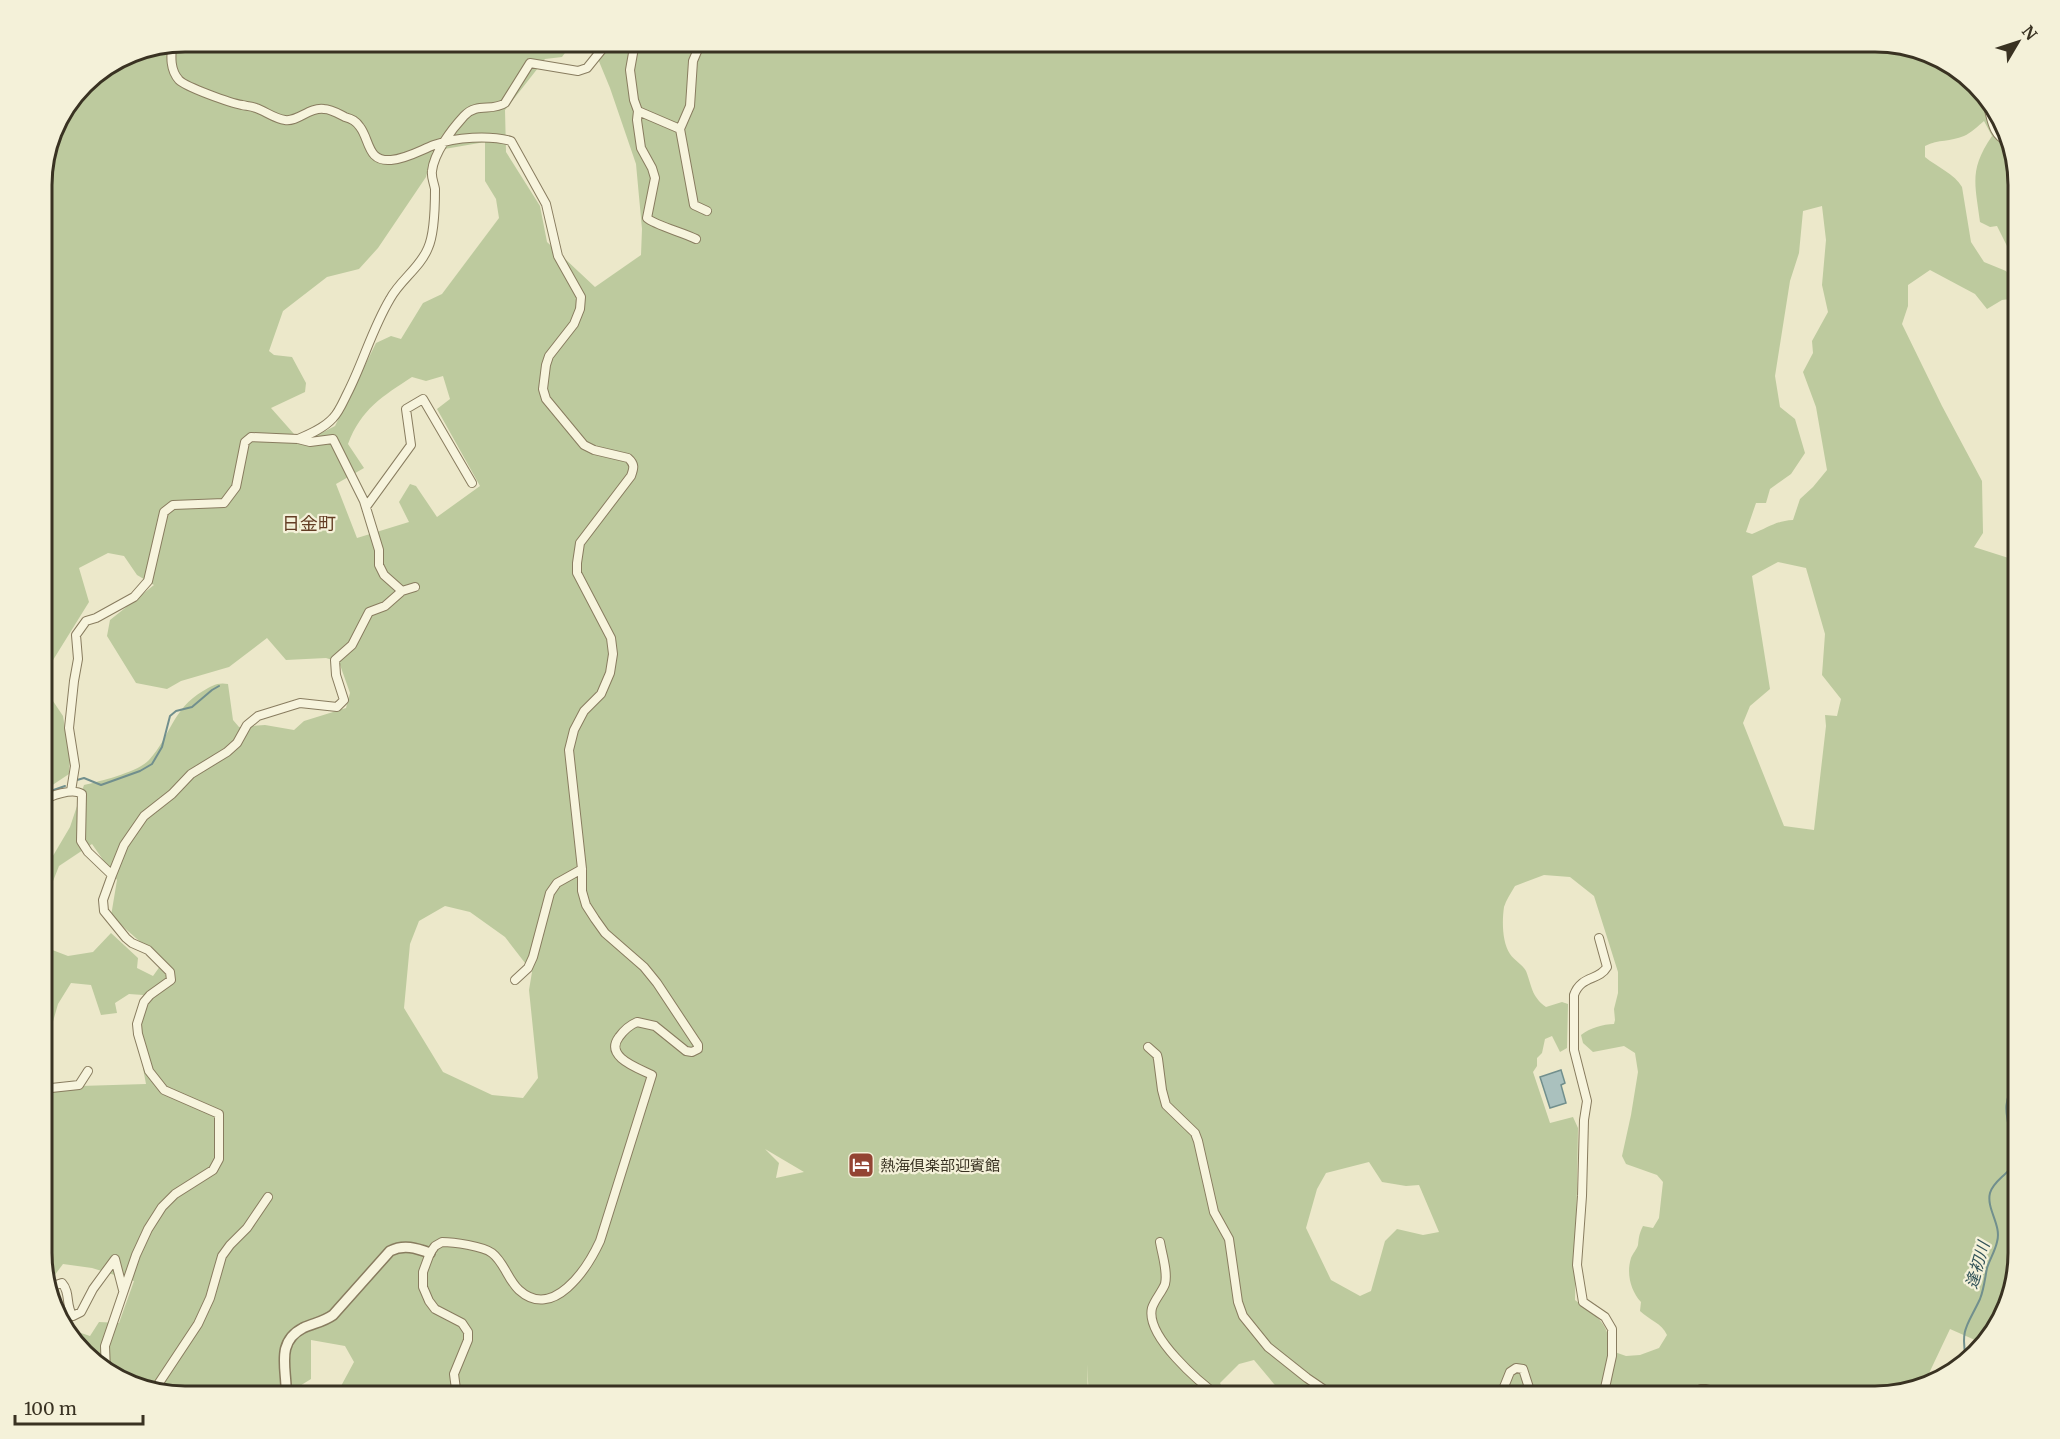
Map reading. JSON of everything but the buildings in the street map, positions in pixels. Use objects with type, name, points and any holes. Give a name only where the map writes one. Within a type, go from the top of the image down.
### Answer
[{"type":"street","points":[[298,439],[316,431],[333,418],[355,380],[373,332],[390,298],[428,248],[435,188],[432,172],[438,154],[465,114],[474,108],[501,106],[505,103],[530,63],[578,70],[587,68],[599,53]]},
{"type":"street","points":[[632,53],[630,70],[634,100],[638,111],[641,148],[655,178],[647,218],[651,222],[696,238]]},
{"type":"street","points":[[696,53],[693,61],[690,106],[680,129],[694,206],[707,211]]},
{"type":"street","points":[[172,54],[174,74],[183,83],[242,105],[255,107],[284,120],[291,120],[310,110],[325,108],[355,121],[363,132],[369,150],[384,160],[409,156],[446,142],[498,137],[511,141],[546,204],[558,256],[581,297],[574,324],[549,356],[543,382],[546,399],[584,445],[594,450],[628,458],[633,462],[632,476],[580,543],[577,563],[578,573],[611,638],[614,654],[610,673],[601,694],[584,711],[574,730],[569,750],[582,870],[582,891],[586,905],[605,933],[644,967],[657,983],[698,1045],[698,1049],[692,1052],[686,1051],[655,1026],[638,1022],[632,1024],[616,1040],[615,1049],[619,1058],[652,1075],[600,1241],[592,1258],[563,1293],[539,1300],[530,1297],[520,1291],[493,1254],[484,1249],[442,1242],[435,1246],[423,1272],[423,1287],[435,1309],[462,1323],[468,1332],[468,1340],[454,1374],[456,1387]]},
{"type":"street","points":[[638,111],[680,129]]},
{"type":"street","points":[[366,507],[411,445],[406,409],[423,399],[472,483]]},
{"type":"street","points":[[71,791],[75,766],[69,728],[78,659],[76,635],[86,621],[134,597],[148,581],[164,512],[173,505],[224,503],[236,487],[245,442],[251,437],[298,439],[310,442],[333,439],[366,507],[379,550],[379,565],[384,575],[402,591]]},
{"type":"street","points":[[106,1359],[105,1346],[123,1290],[148,1229],[162,1207],[175,1194],[213,1170],[219,1159],[220,1132],[219,1114],[164,1090],[149,1071],[138,1034],[138,1024],[144,1002],[171,980],[170,972],[148,950],[126,938],[104,911],[103,900],[124,845],[144,816],[172,794],[191,774],[227,752],[237,743],[247,725],[258,716],[300,703],[338,707],[341,705],[344,700],[336,675],[335,660],[352,645],[369,612],[385,606],[402,591],[415,587]]},
{"type":"street","points":[[53,796],[71,791],[82,794],[81,842],[112,875]]},
{"type":"street","points":[[515,980],[528,968],[533,957],[550,893],[557,884],[582,870]]},
{"type":"street","points":[[1599,938],[1607,967],[1577,987],[1574,995],[1574,1050],[1587,1101],[1584,1120],[1577,1265],[1584,1302],[1605,1317],[1613,1334],[1605,1387]]},
{"type":"street","points":[[1148,1047],[1157,1055],[1166,1105],[1196,1133],[1214,1212],[1229,1239],[1238,1302],[1243,1316],[1268,1347],[1320,1387]]},
{"type":"street","points":[[53,1088],[79,1085],[88,1071]]},
{"type":"street","points":[[159,1383],[198,1324],[210,1298],[222,1256],[247,1228],[268,1197]]},
{"type":"street","points":[[1160,1242],[1165,1280],[1152,1308],[1156,1330],[1177,1358],[1206,1387]]},
{"type":"street","points":[[286,1387],[284,1356],[286,1344],[292,1335],[304,1328],[324,1322],[333,1315],[390,1251],[397,1247],[408,1246],[430,1253]]},
{"type":"street","points":[[56,1285],[62,1283],[68,1292],[69,1312],[73,1316],[76,1315],[81,1312],[93,1289],[115,1258],[123,1290]]},
{"type":"street","points":[[1504,1387],[1510,1372],[1516,1368],[1523,1369],[1529,1387]]},
{"type":"green space","points":[[1874,52],[1909,57],[1933,66],[1948,75],[1974,98],[1985,112],[2000,143],[2005,160],[2008,186],[2008,248],[1997,226],[1990,227],[1980,222],[1976,187],[1977,168],[1992,136],[1984,121],[1964,136],[1925,146],[1925,157],[1950,174],[1962,187],[1971,242],[1984,262],[2008,274],[2008,299],[2002,300],[1987,309],[1975,294],[1930,270],[1908,285],[1908,306],[1902,324],[1982,481],[1983,533],[1974,547],[2008,558],[2008,1253],[2003,1288],[1994,1312],[1975,1340],[1950,1329],[1928,1374],[1909,1382],[1874,1387],[1276,1387],[1254,1360],[1239,1364],[1220,1383],[1222,1387],[1088,1387],[1087,1364],[1088,1387],[341,1387],[354,1362],[345,1346],[311,1340],[311,1379],[298,1387],[186,1387],[151,1382],[127,1373],[112,1364],[79,1332],[90,1336],[99,1322],[119,1323],[134,1281],[92,1268],[63,1264],[55,1275],[53,1262],[53,1091],[80,1086],[146,1084],[143,1068],[147,1066],[138,1027],[146,999],[143,995],[129,994],[115,1003],[117,1013],[101,1015],[91,985],[71,983],[58,1004],[53,1022],[53,950],[68,956],[93,952],[111,933],[138,958],[137,968],[153,976],[163,962],[111,916],[117,880],[92,844],[59,866],[53,881],[53,856],[70,827],[84,785],[119,776],[144,764],[156,751],[178,714],[193,698],[212,686],[228,684],[233,720],[239,727],[265,725],[294,730],[304,721],[346,708],[350,693],[339,662],[326,658],[286,660],[267,638],[229,667],[181,681],[167,689],[136,683],[107,636],[110,620],[154,585],[137,575],[124,556],[108,553],[79,568],[89,602],[53,660],[53,177],[57,151],[66,127],[80,105],[105,80],[119,70],[143,60],[177,53],[565,53],[562,57],[545,59],[505,110],[506,152],[540,206],[547,242],[595,287],[641,255],[642,229],[636,164],[595,53]],"holes":[[[485,142],[485,181],[496,199],[499,218],[442,294],[423,303],[401,339],[391,336],[376,343],[335,426],[302,443],[271,408],[305,392],[306,383],[292,357],[274,355],[269,351],[283,311],[327,277],[359,269],[378,248],[426,177],[433,151]],[[1822,206],[1826,240],[1822,285],[1828,312],[1812,341],[1813,353],[1803,372],[1816,407],[1827,470],[1800,499],[1793,520],[1776,523],[1752,534],[1746,532],[1756,503],[1766,503],[1770,489],[1791,474],[1805,453],[1795,419],[1780,407],[1775,376],[1790,281],[1799,253],[1803,211]],[[443,376],[450,399],[437,409],[480,486],[437,517],[416,486],[410,484],[399,502],[409,522],[357,538],[336,484],[364,468],[348,444],[353,432],[366,412],[382,397],[412,377],[426,381]],[[1778,562],[1806,568],[1825,634],[1822,675],[1841,699],[1837,716],[1825,715],[1826,726],[1814,830],[1784,826],[1743,723],[1750,706],[1770,689],[1752,576]],[[1544,875],[1570,877],[1594,896],[1618,972],[1614,1024],[1597,1027],[1581,1035],[1583,1043],[1593,1052],[1624,1046],[1635,1053],[1638,1072],[1622,1156],[1626,1164],[1657,1175],[1663,1182],[1659,1218],[1653,1228],[1643,1226],[1631,1258],[1629,1276],[1632,1287],[1641,1302],[1640,1311],[1659,1325],[1667,1335],[1659,1348],[1640,1355],[1626,1356],[1609,1350],[1607,1333],[1600,1320],[1575,1300],[1578,1128],[1573,1117],[1550,1123],[1533,1072],[1537,1066],[1537,1058],[1542,1053],[1545,1039],[1552,1036],[1560,1052],[1567,1048],[1568,1004],[1562,1002],[1546,1007],[1541,1003],[1537,999],[1526,971],[1507,949],[1503,931],[1503,913],[1505,904],[1515,886]],[[445,906],[470,912],[505,937],[532,972],[529,990],[538,1078],[523,1098],[492,1095],[443,1072],[404,1008],[410,944],[419,921]],[[765,1149],[804,1172],[776,1178],[779,1163]],[[1369,1162],[1382,1182],[1406,1186],[1419,1185],[1439,1232],[1423,1235],[1397,1229],[1385,1241],[1371,1291],[1360,1296],[1331,1280],[1306,1228],[1317,1189],[1326,1173]]]},
{"type":"green space","points":[[53,701],[63,716],[70,758],[69,774],[53,785]]},
{"type":"water","points":[[1561,1070],[1565,1083],[1561,1085],[1566,1103],[1550,1108],[1540,1077]]},
{"type":"waterway","points":[[77,780],[84,778],[101,785],[140,771],[152,764],[162,747],[170,716],[176,711],[192,707],[219,686]]},
{"type":"waterway","points":[[53,790],[65,786]]},
{"type":"waterway","name":"逢初川","points":[[2008,1098],[2006,1108],[2008,1124]]},
{"type":"waterway","name":"逢初川","points":[[1964,1350],[1965,1333],[1981,1295],[1998,1236],[1990,1205],[1990,1193],[1995,1184],[2008,1171]]},
{"type":"place","name":"熱海倶楽部迎賓館","points":[[861,1165]]},
{"type":"district","name":"日金町","points":[[309,523]]}]
